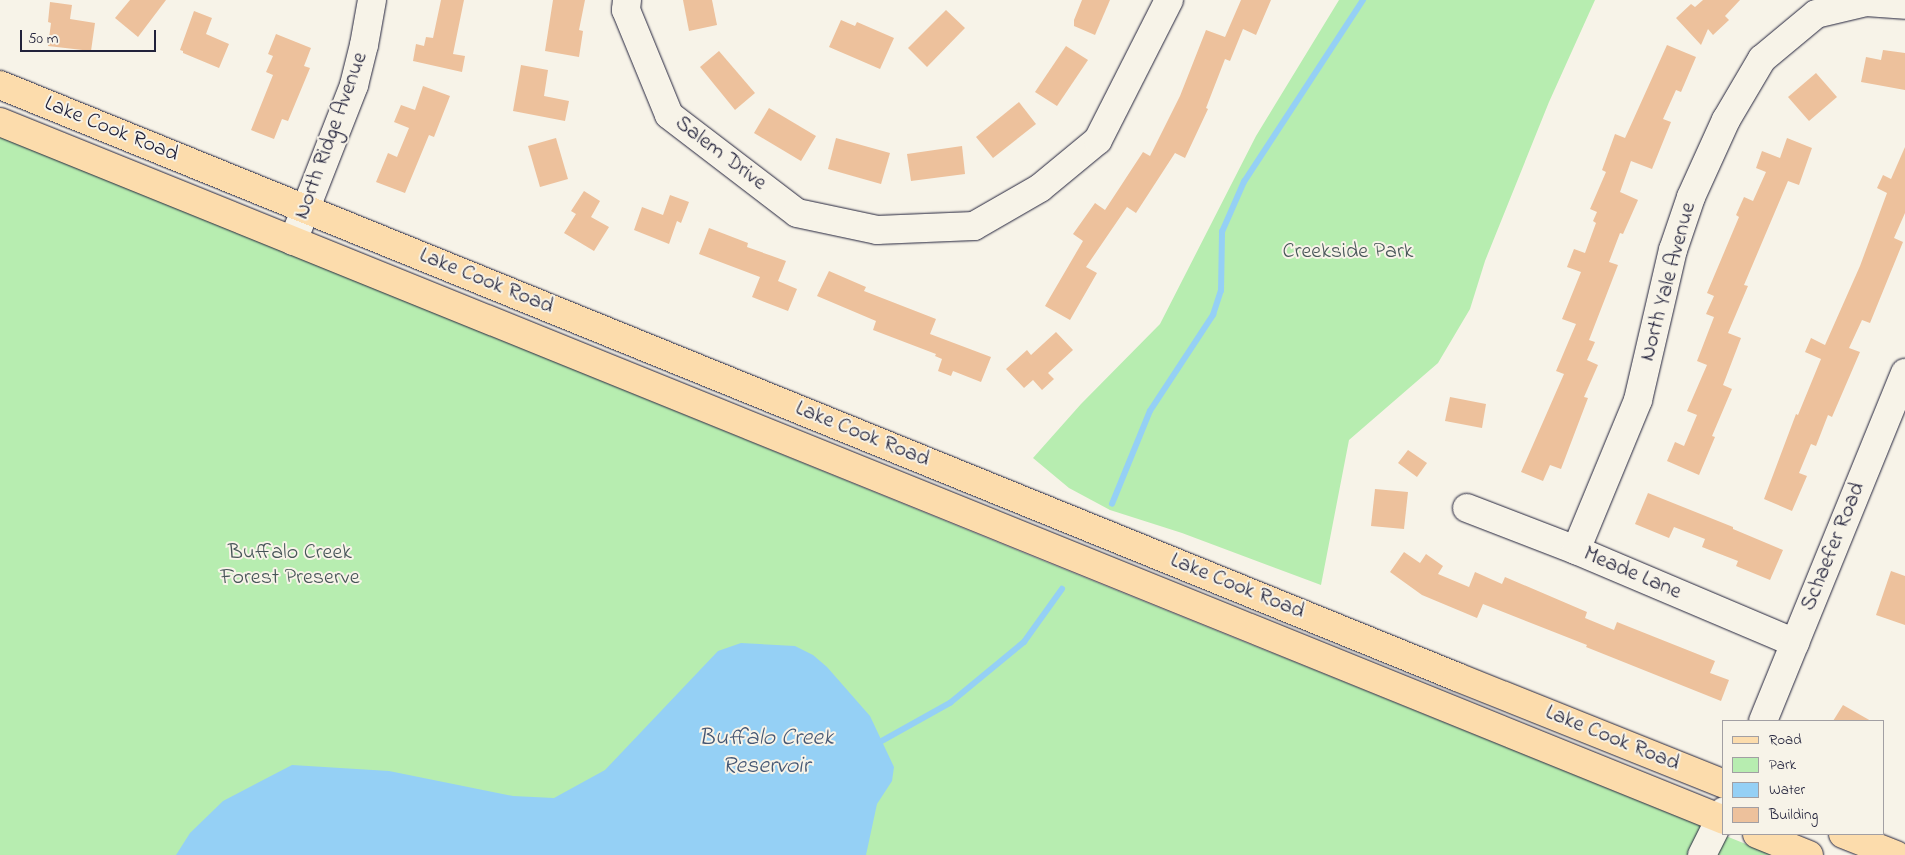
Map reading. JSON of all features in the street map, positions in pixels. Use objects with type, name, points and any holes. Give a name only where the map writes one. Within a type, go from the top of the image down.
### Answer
[{"type":"main road","name":"Lake Cook Road","points":[[0,85],[1722,783]]},
{"type":"main road","name":"Lake Cook Road","points":[[0,122],[1722,817]]},
{"type":"main road","points":[[1759,835],[1809,855]]},
{"type":"main road","points":[[1846,835],[1896,855]]},
{"type":"street","name":"North Ridge Avenue","points":[[293,241],[354,85],[372,0]]},
{"type":"street","name":"Salem Drive","points":[[627,0],[626,10],[668,115],[797,213],[877,230],[974,226],[1040,188],[1098,140],[1169,0]]},
{"type":"street","name":"North Yale Avenue","points":[[1576,550],[1638,400],[1674,250],[1691,197],[1726,120],[1762,59],[1816,14],[1866,2],[1905,5]]},
{"type":"street","name":"Schaefer Road","points":[[1763,720],[1795,643],[1896,417],[1905,373]]},
{"type":"street","name":"Meade Lane","points":[[1467,508],[1576,550],[1795,643]]},
{"type":"street","points":[[1702,855],[1722,817]]},
{"type":"green space","name":"Creekside Park","points":[[1339,0],[1595,0],[1549,102],[1485,261],[1470,309],[1438,363],[1349,440],[1321,585],[1182,533],[1110,510],[1069,488],[1033,458],[1081,404],[1160,324],[1256,136]]},
{"type":"green space","name":"Buffalo Creek Forest Preserve","points":[[0,136],[1007,546],[1773,855],[0,855]]},
{"type":"water","name":"Buffalo Creek Reservoir","points":[[741,643],[795,646],[813,655],[827,667],[870,716],[894,767],[892,781],[877,804],[866,855],[176,855],[190,833],[223,801],[292,765],[389,771],[513,796],[554,798],[605,770],[718,651]]},
{"type":"building","points":[[130,0],[166,0],[138,37],[115,18]]},
{"type":"building","points":[[441,0],[464,0],[453,54],[465,56],[462,72],[413,61],[416,44],[424,46],[426,37],[433,38]]},
{"type":"building","points":[[553,0],[585,0],[579,30],[583,31],[579,57],[545,51]]},
{"type":"building","points":[[683,0],[712,0],[717,25],[689,31]]},
{"type":"building","points":[[1082,0],[1110,0],[1095,35],[1074,26],[1074,20]]},
{"type":"building","points":[[1241,0],[1271,0],[1256,35],[1243,29],[1230,61],[1225,59],[1206,108],[1208,109],[1185,158],[1175,153],[1136,213],[1127,207],[1086,267],[1097,273],[1070,320],[1045,306],[1083,241],[1073,234],[1095,203],[1105,210],[1143,152],[1150,156],[1180,96],[1206,30],[1225,37]]},
{"type":"building","points":[[1703,0],[1740,0],[1725,16],[1729,20],[1713,35],[1708,29],[1701,45],[1676,18],[1691,4],[1695,7]]},
{"type":"building","points":[[50,2],[72,5],[70,19],[95,23],[91,51],[48,46],[51,23],[48,22]]},
{"type":"building","points":[[946,10],[965,28],[927,67],[908,48]]},
{"type":"building","points":[[194,11],[212,18],[206,34],[229,44],[219,68],[180,50]]},
{"type":"building","points":[[841,20],[855,26],[857,22],[894,38],[880,69],[829,47]]},
{"type":"building","points":[[276,34],[311,48],[304,66],[310,68],[288,121],[282,119],[274,139],[251,130],[273,75],[266,72],[273,56],[268,54]]},
{"type":"building","points":[[1667,45],[1696,57],[1681,92],[1676,90],[1663,119],[1671,122],[1652,169],[1631,161],[1620,192],[1638,200],[1623,234],[1620,233],[1609,262],[1618,265],[1589,340],[1595,342],[1587,360],[1598,365],[1584,397],[1588,398],[1561,469],[1550,465],[1543,481],[1521,472],[1564,374],[1556,371],[1576,324],[1562,319],[1581,272],[1567,267],[1574,249],[1585,253],[1596,223],[1593,221],[1597,212],[1590,209],[1606,172],[1602,170],[1615,134],[1625,138]]},
{"type":"building","points":[[1066,46],[1088,60],[1057,106],[1035,92]]},
{"type":"building","points":[[1883,50],[1905,53],[1905,90],[1861,82],[1866,57],[1881,60]]},
{"type":"building","points":[[719,51],[755,93],[735,110],[700,67]]},
{"type":"building","points":[[521,65],[548,70],[544,96],[569,101],[565,121],[513,111]]},
{"type":"building","points":[[1816,73],[1837,97],[1809,121],[1788,97]]},
{"type":"building","points":[[423,86],[450,96],[434,137],[429,135],[405,193],[376,182],[388,153],[397,157],[409,128],[394,122],[401,105],[415,110]]},
{"type":"building","points":[[1019,102],[1036,124],[993,158],[976,137]]},
{"type":"building","points":[[769,108],[816,136],[801,161],[754,133]]},
{"type":"building","points":[[556,138],[568,179],[540,187],[528,146]]},
{"type":"building","points":[[836,138],[890,153],[881,184],[828,169]]},
{"type":"building","points":[[1787,138],[1812,148],[1799,185],[1788,181],[1744,285],[1748,286],[1728,333],[1741,338],[1723,385],[1732,389],[1712,436],[1715,437],[1699,475],[1667,461],[1675,442],[1684,446],[1697,415],[1687,411],[1707,365],[1697,361],[1714,317],[1706,314],[1714,296],[1707,293],[1739,217],[1736,215],[1744,197],[1753,201],[1766,172],[1756,168],[1762,151],[1780,158]]},
{"type":"building","points":[[962,146],[965,174],[911,181],[907,154]]},
{"type":"building","points":[[1905,147],[1905,213],[1894,238],[1903,242],[1870,323],[1862,320],[1849,348],[1860,352],[1832,417],[1828,415],[1816,446],[1811,444],[1799,473],[1807,476],[1792,511],[1764,499],[1796,414],[1798,415],[1821,359],[1805,352],[1811,338],[1825,345],[1860,266],[1887,193],[1877,188],[1883,175],[1891,179]]},
{"type":"building","points":[[584,191],[600,201],[591,217],[609,227],[594,251],[564,233],[576,214],[571,211]]},
{"type":"building","points":[[670,195],[689,202],[681,223],[677,221],[669,244],[634,230],[642,207],[663,215]]},
{"type":"building","points":[[709,228],[748,243],[747,247],[786,261],[778,281],[797,289],[788,311],[752,297],[760,277],[699,254]]},
{"type":"building","points":[[829,271],[866,287],[864,291],[936,319],[930,334],[991,357],[981,382],[953,371],[951,376],[938,371],[942,359],[935,356],[936,354],[873,330],[876,321],[817,296]]},
{"type":"building","points":[[1056,332],[1073,350],[1048,373],[1054,379],[1042,390],[1033,380],[1024,388],[1006,369],[1027,350],[1031,355]]},
{"type":"building","points":[[1450,397],[1486,404],[1482,428],[1445,421]]},
{"type":"building","points":[[1408,450],[1427,463],[1417,477],[1398,463]]},
{"type":"building","points":[[1375,489],[1408,492],[1404,529],[1371,526]]},
{"type":"building","points":[[1648,493],[1733,527],[1733,529],[1783,550],[1770,580],[1736,566],[1738,561],[1702,547],[1705,539],[1674,527],[1669,538],[1635,524]]},
{"type":"building","points":[[1404,552],[1420,563],[1426,554],[1443,566],[1438,574],[1469,587],[1475,572],[1502,584],[1505,577],[1587,612],[1585,618],[1614,630],[1617,622],[1715,661],[1710,673],[1729,680],[1721,701],[1483,604],[1477,618],[1422,595],[1390,572]]},
{"type":"building","points":[[1891,571],[1905,576],[1905,625],[1876,615]]},
{"type":"building","points":[[1843,705],[1869,720],[1834,720]]},
{"type":"waterway","points":[[1112,504],[1150,411],[1213,315],[1221,291],[1222,232],[1244,182],[1363,0]]},
{"type":"waterway","points":[[882,741],[950,703],[1024,642],[1062,589]]}]
